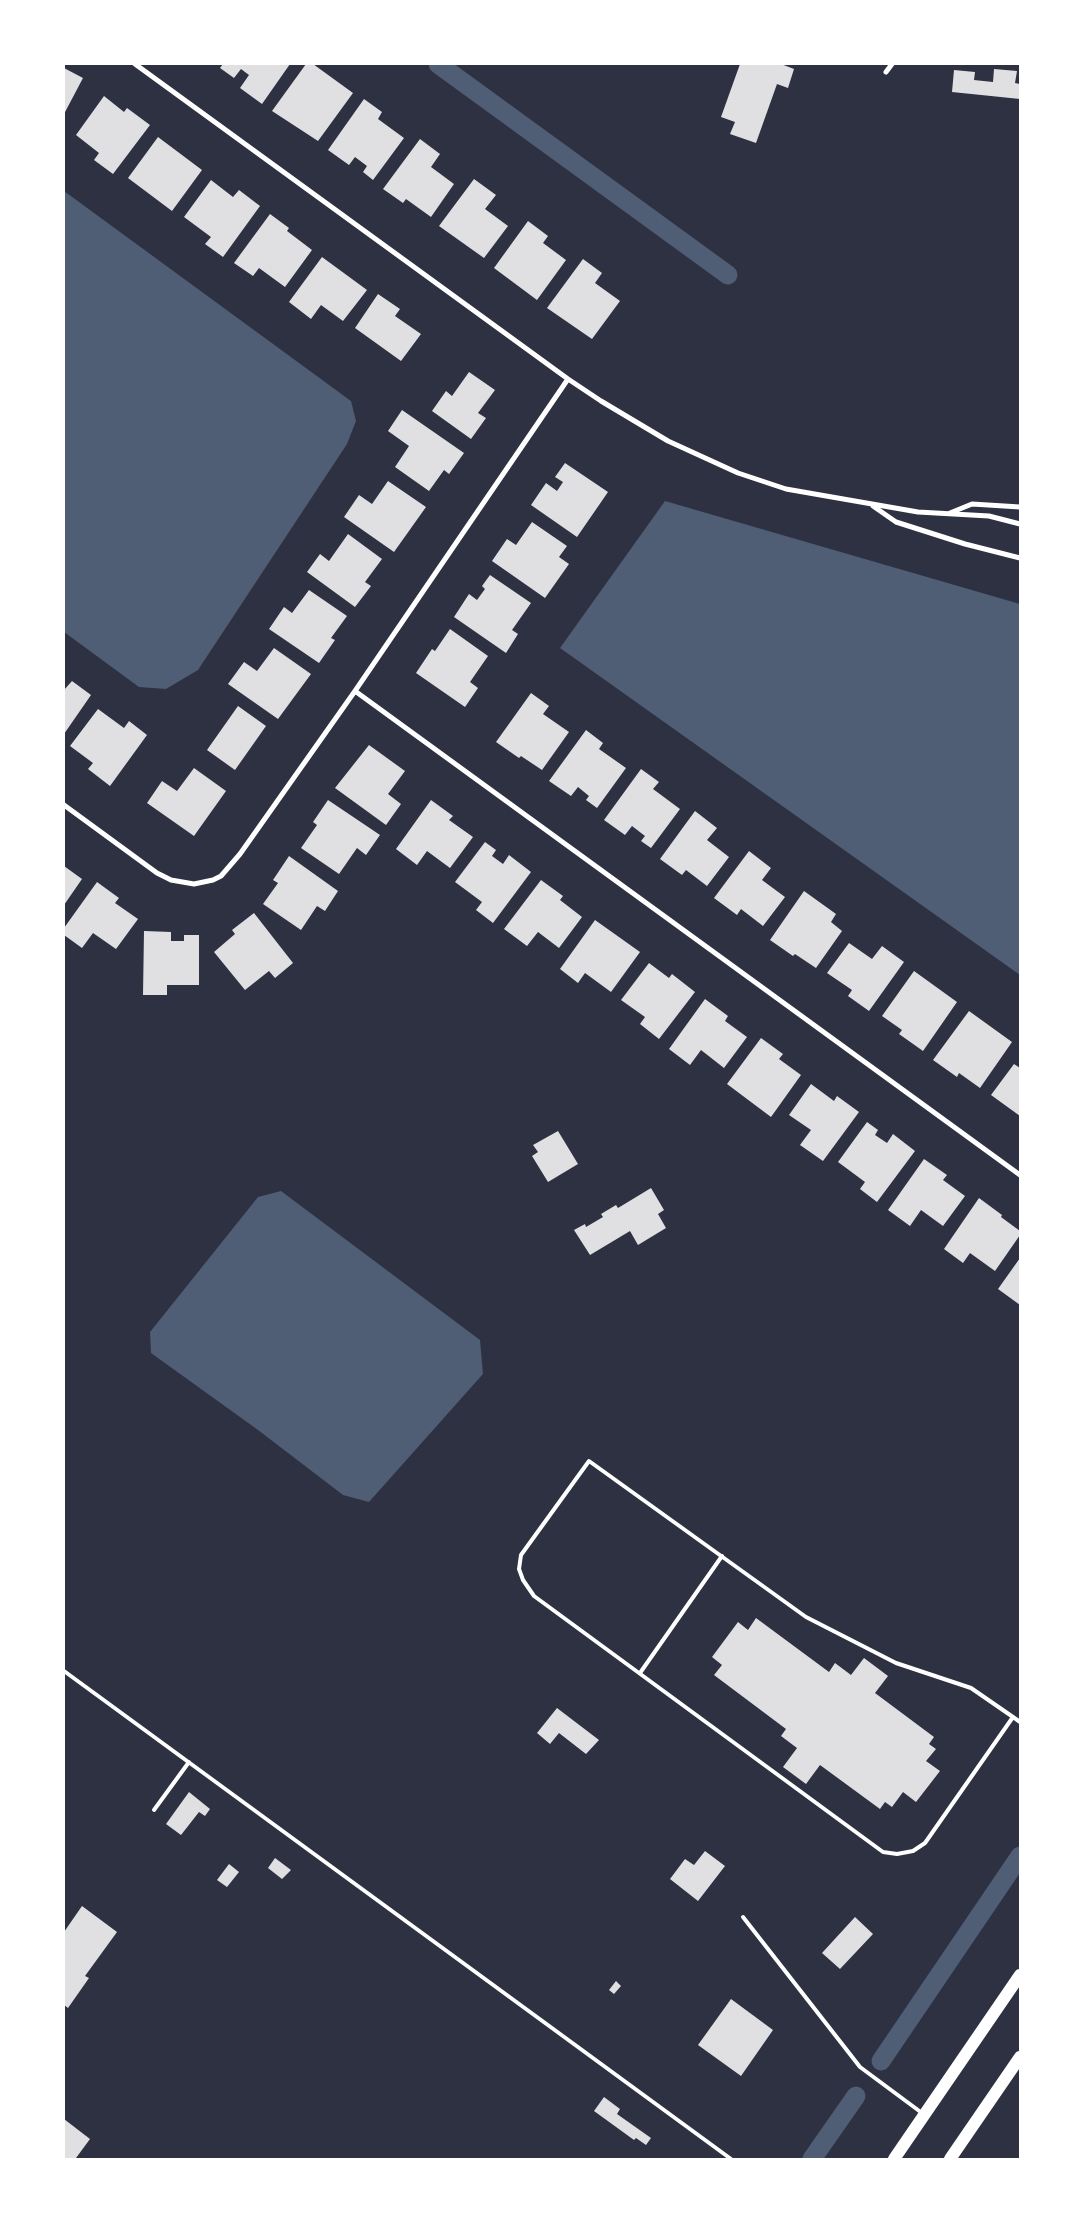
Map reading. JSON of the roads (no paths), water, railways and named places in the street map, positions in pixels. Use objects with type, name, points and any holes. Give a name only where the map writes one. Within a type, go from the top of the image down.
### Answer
[{"type":"highway","points":[[894,2159],[1020,1975]]},
{"type":"highway","points":[[950,2159],[1020,2057]]},
{"type":"street","points":[[135,64],[568,379],[668,441],[738,473],[786,489],[918,512],[989,516],[1020,524]]},
{"type":"street","points":[[886,72],[892,64]]},
{"type":"street","points":[[64,805],[157,873],[171,880],[183,884],[203,883],[221,876],[229,868],[355,691],[498,478],[568,379]]},
{"type":"street","points":[[871,504],[896,522],[965,544],[1020,558]]},
{"type":"street","points":[[947,514],[972,504],[1020,507]]},
{"type":"street","points":[[355,691],[1020,1176]]},
{"type":"lane","points":[[1014,1717],[925,1843],[912,1851],[897,1854],[882,1852],[534,1596],[523,1580],[519,1568],[521,1555],[589,1461],[806,1617],[896,1663],[971,1688],[1014,1717],[1020,1722]]},
{"type":"lane","points":[[640,1674],[722,1556]]},
{"type":"lane","points":[[64,1671],[731,2159]]},
{"type":"lane","points":[[154,1810],[189,1762]]},
{"type":"lane","points":[[743,1917],[860,2067],[924,2115]]},
{"type":"water","points":[[64,191],[351,401],[356,421],[347,444],[198,670],[166,689],[139,687],[64,632]]},
{"type":"water","points":[[665,501],[1020,604],[1020,975],[560,648]]},
{"type":"water","points":[[281,1191],[480,1340],[483,1374],[369,1502],[343,1495],[258,1430],[151,1353],[150,1332],[258,1197]]},
{"type":"waterway","points":[[438,64],[728,275]]},
{"type":"waterway","points":[[881,2061],[1020,1856]]},
{"type":"waterway","points":[[812,2159],[856,2096]]}]
